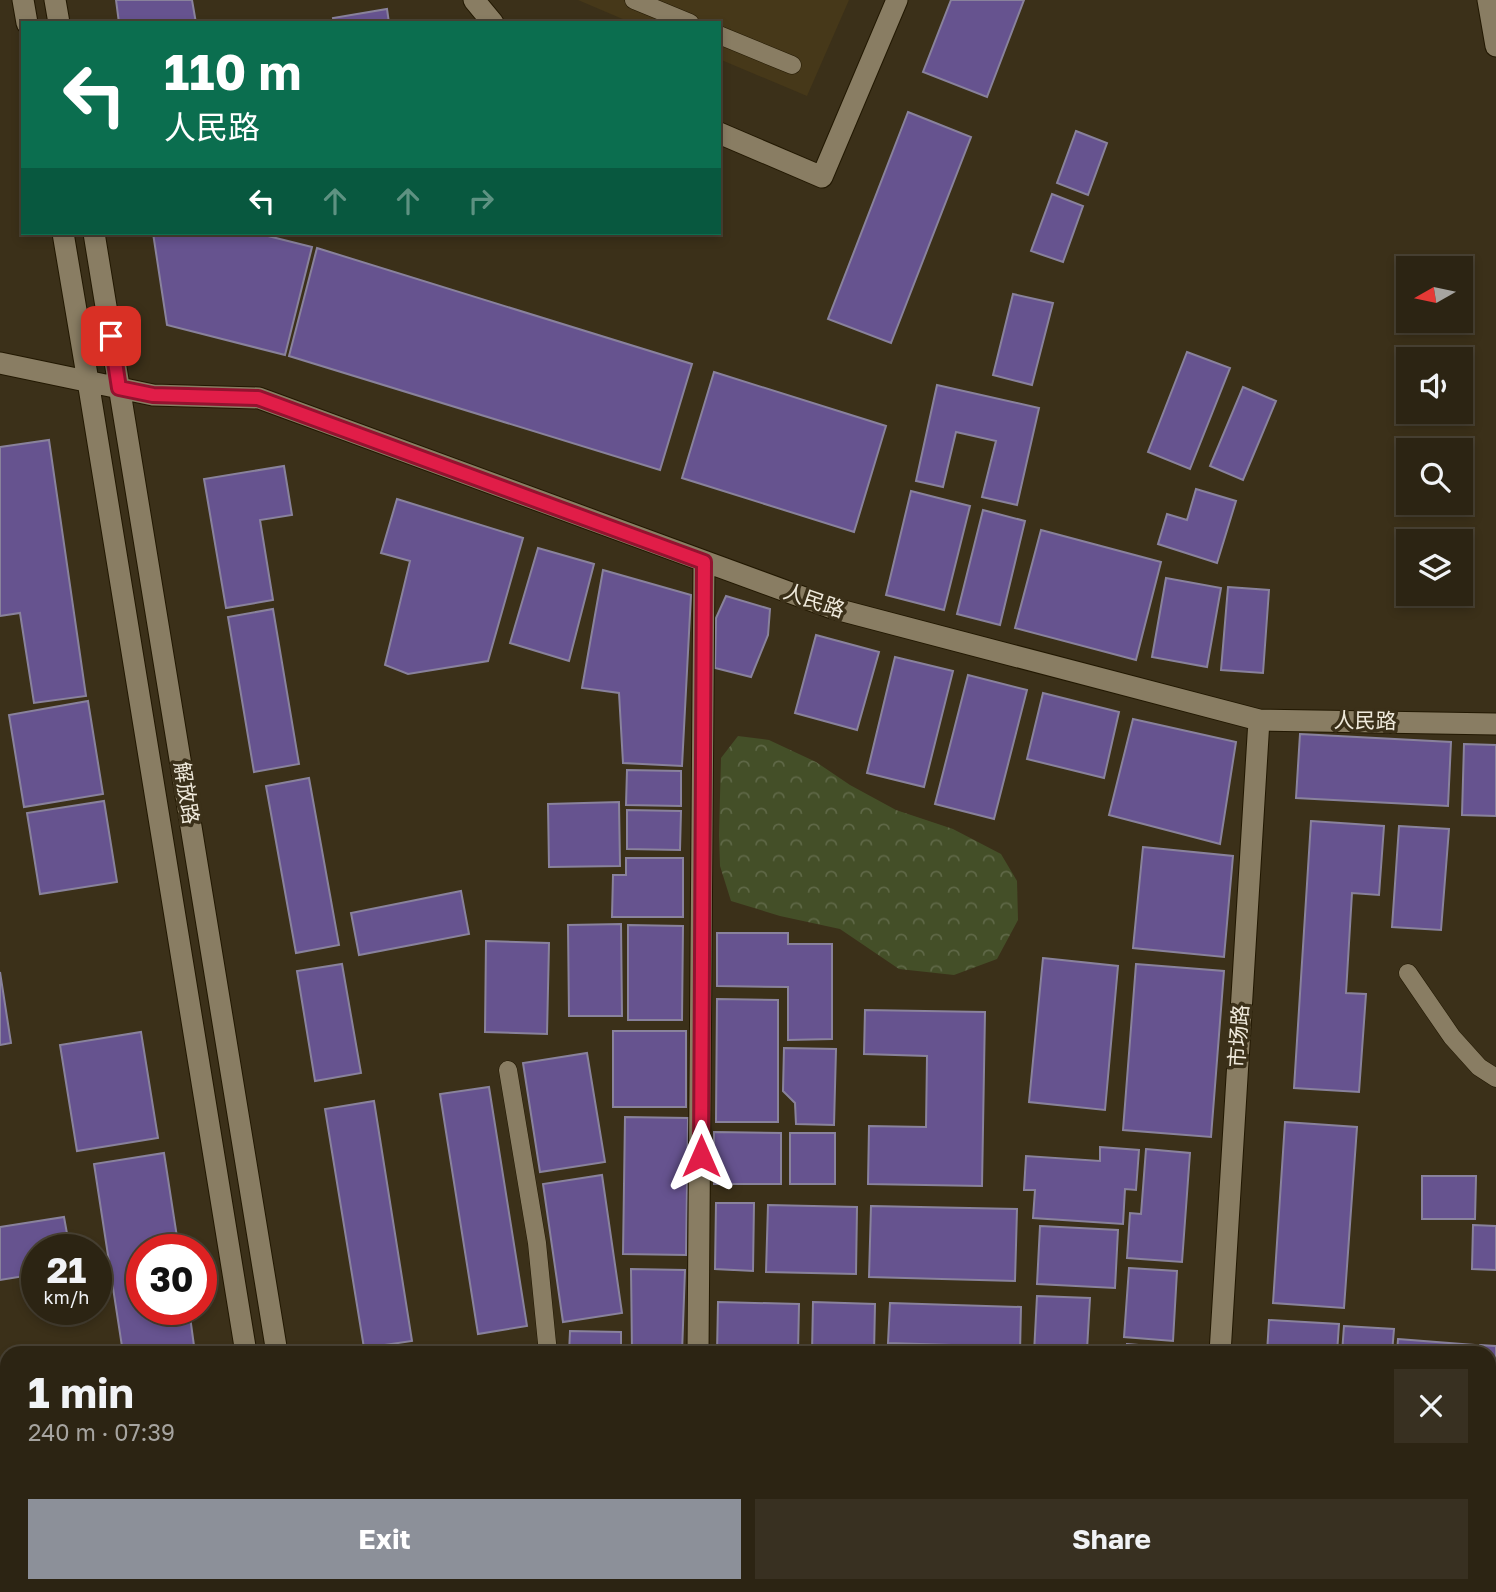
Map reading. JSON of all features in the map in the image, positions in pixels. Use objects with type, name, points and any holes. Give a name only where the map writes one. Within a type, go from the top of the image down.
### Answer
[{"type":"street","points":[[23,0],[27,21]]},
{"type":"street","points":[[55,0],[59,21]]},
{"type":"street","points":[[474,0],[491,21]]},
{"type":"street","points":[[721,134],[822,177],[897,0]]},
{"type":"street","points":[[1488,0],[1496,46]]},
{"type":"street","name":"解放路","points":[[63,235],[245,1346]]},
{"type":"street","name":"解放路","points":[[94,235],[276,1346]]},
{"type":"street","name":"人民路","points":[[0,363],[153,395],[258,398],[832,608],[1259,719],[1496,724]]},
{"type":"street","points":[[698,1346],[704,562]]},
{"type":"street","name":"市场路","points":[[1220,1346],[1259,719]]},
{"type":"lane","points":[[638,1],[685,21]]},
{"type":"lane","points":[[721,36],[792,65]]},
{"type":"lane","points":[[1408,973],[1452,1037],[1479,1067],[1496,1078]]},
{"type":"lane","points":[[508,1070],[537,1243],[547,1346]]},
{"type":"shaded area","points":[[578,0],[849,0],[807,96],[721,60],[721,21],[627,21]]},
{"type":"green space","points":[[738,736],[769,740],[816,762],[850,785],[896,810],[953,829],[1001,854],[1017,881],[1018,920],[997,959],[954,975],[899,969],[840,929],[780,916],[731,901],[720,866],[721,758]]},
{"type":"building","points":[[116,0],[192,0],[196,21],[119,21]]},
{"type":"building","points":[[951,0],[1024,0],[987,97],[923,72]]},
{"type":"building","points":[[387,9],[389,21],[334,21],[333,18]]},
{"type":"building","points":[[908,112],[971,137],[891,343],[828,319]]},
{"type":"building","points":[[1076,131],[1107,143],[1088,195],[1057,183]]},
{"type":"building","points":[[1052,194],[1083,206],[1063,262],[1031,251]]},
{"type":"building","points":[[153,235],[264,235],[312,247],[285,355],[167,325]]},
{"type":"building","points":[[317,248],[692,364],[660,470],[289,356]]},
{"type":"building","points":[[1013,294],[1053,303],[1032,385],[993,375]]},
{"type":"building","points":[[1187,352],[1230,368],[1190,469],[1148,452]]},
{"type":"building","points":[[714,372],[886,426],[854,532],[682,478]]},
{"type":"building","points":[[937,385],[1039,408],[1017,505],[982,497],[996,441],[956,432],[943,487],[916,481]]},
{"type":"building","points":[[1243,387],[1276,401],[1243,480],[1210,466]]},
{"type":"building","points":[[49,440],[86,696],[34,703],[20,613],[0,616],[0,447]]},
{"type":"building","points":[[284,466],[292,515],[260,520],[273,600],[226,608],[204,479]]},
{"type":"building","points":[[1196,489],[1236,501],[1217,563],[1158,544],[1167,514],[1187,520]]},
{"type":"building","points":[[911,491],[970,506],[944,610],[886,595]]},
{"type":"building","points":[[397,499],[523,538],[488,661],[408,674],[385,665],[410,561],[381,553]]},
{"type":"building","points":[[983,510],[1025,521],[1000,625],[957,614]]},
{"type":"building","points":[[1041,530],[1161,562],[1136,660],[1015,628]]},
{"type":"building","points":[[538,548],[594,564],[569,661],[510,643]]},
{"type":"building","points":[[603,570],[691,595],[682,766],[623,763],[619,693],[582,688]]},
{"type":"building","points":[[1166,578],[1221,588],[1207,667],[1152,657]]},
{"type":"building","points":[[1228,587],[1269,590],[1263,673],[1221,670]]},
{"type":"building","points":[[726,596],[770,609],[768,635],[751,677],[715,668],[716,618]]},
{"type":"building","points":[[273,609],[299,764],[254,772],[228,617]]},
{"type":"building","points":[[816,635],[879,652],[857,730],[795,713]]},
{"type":"building","points":[[895,657],[953,671],[924,787],[867,773]]},
{"type":"building","points":[[968,675],[1027,690],[994,819],[935,804]]},
{"type":"building","points":[[1043,693],[1119,712],[1104,778],[1027,759]]},
{"type":"building","points":[[88,701],[103,794],[24,807],[9,715]]},
{"type":"building","points":[[1133,719],[1236,742],[1220,844],[1109,815]]},
{"type":"building","points":[[1300,734],[1451,742],[1448,806],[1296,798]]},
{"type":"building","points":[[1464,744],[1496,745],[1496,816],[1462,815]]},
{"type":"building","points":[[627,770],[681,771],[681,806],[626,805]]},
{"type":"building","points":[[309,778],[339,945],[296,953],[266,786]]},
{"type":"building","points":[[104,801],[117,882],[40,894],[27,813]]},
{"type":"building","points":[[619,802],[620,866],[549,867],[548,804]]},
{"type":"building","points":[[627,810],[681,811],[680,850],[627,849]]},
{"type":"building","points":[[1311,821],[1384,826],[1379,895],[1352,893],[1346,993],[1366,994],[1359,1092],[1294,1088]]},
{"type":"building","points":[[1399,826],[1449,829],[1441,930],[1392,927]]},
{"type":"building","points":[[1143,847],[1233,856],[1224,957],[1133,948]]},
{"type":"building","points":[[626,858],[683,858],[683,917],[612,917],[613,875],[626,875]]},
{"type":"building","points":[[461,891],[469,934],[359,955],[351,913]]},
{"type":"building","points":[[621,924],[622,1016],[569,1016],[568,925]]},
{"type":"building","points":[[628,925],[683,926],[682,1020],[628,1020]]},
{"type":"building","points":[[717,933],[788,933],[788,944],[832,944],[832,1039],[788,1040],[788,987],[717,986]]},
{"type":"building","points":[[486,941],[549,943],[547,1034],[485,1032]]},
{"type":"building","points":[[1043,958],[1118,966],[1105,1110],[1029,1102]]},
{"type":"building","points":[[342,964],[361,1073],[315,1081],[297,971]]},
{"type":"building","points":[[1136,964],[1224,971],[1211,1137],[1123,1130]]},
{"type":"building","points":[[0,972],[11,1043],[0,1045]]},
{"type":"building","points":[[717,999],[778,1000],[778,1122],[716,1122]]},
{"type":"building","points":[[865,1010],[985,1012],[982,1186],[868,1184],[869,1126],[926,1127],[927,1056],[864,1054]]},
{"type":"building","points":[[613,1031],[686,1031],[686,1107],[613,1107]]},
{"type":"building","points":[[141,1032],[158,1138],[77,1151],[60,1045]]},
{"type":"building","points":[[784,1048],[836,1049],[834,1125],[796,1124],[795,1103],[783,1091]]},
{"type":"building","points":[[587,1053],[605,1162],[540,1172],[523,1063]]},
{"type":"building","points":[[489,1087],[527,1326],[478,1334],[440,1094]]},
{"type":"building","points":[[374,1101],[412,1341],[364,1346],[325,1109]]},
{"type":"building","points":[[625,1117],[688,1118],[686,1255],[623,1254]]},
{"type":"building","points":[[1285,1122],[1357,1127],[1344,1308],[1273,1303]]},
{"type":"building","points":[[714,1132],[781,1133],[781,1184],[714,1184]]},
{"type":"building","points":[[790,1133],[835,1133],[835,1184],[790,1184]]},
{"type":"building","points":[[1100,1147],[1139,1150],[1136,1190],[1125,1189],[1123,1224],[1033,1218],[1035,1190],[1024,1190],[1026,1156],[1100,1161]]},
{"type":"building","points":[[1146,1149],[1190,1153],[1182,1262],[1127,1258],[1130,1213],[1141,1214]]},
{"type":"building","points":[[164,1153],[177,1234],[126,1234],[126,1325],[191,1325],[194,1346],[122,1346],[112,1281],[112,1234],[105,1234],[94,1164]]},
{"type":"building","points":[[602,1175],[622,1313],[563,1322],[543,1184]]},
{"type":"building","points":[[1422,1176],[1476,1176],[1475,1219],[1422,1219]]},
{"type":"building","points":[[716,1203],[754,1203],[753,1271],[715,1269]]},
{"type":"building","points":[[768,1205],[857,1207],[856,1274],[766,1272]]},
{"type":"building","points":[[871,1206],[1017,1209],[1015,1281],[869,1277]]},
{"type":"building","points":[[64,1217],[67,1234],[21,1234],[21,1277],[0,1280],[0,1227]]},
{"type":"building","points":[[1473,1225],[1496,1226],[1496,1270],[1472,1269]]},
{"type":"building","points":[[1040,1226],[1118,1230],[1115,1288],[1037,1284]]},
{"type":"building","points":[[1129,1268],[1177,1271],[1173,1341],[1124,1337]]},
{"type":"building","points":[[631,1269],[685,1270],[682,1346],[632,1346]]},
{"type":"building","points":[[1037,1296],[1090,1298],[1087,1346],[1034,1346]]},
{"type":"building","points":[[718,1302],[799,1304],[798,1346],[717,1346]]},
{"type":"building","points":[[813,1302],[875,1304],[874,1346],[812,1346]]},
{"type":"building","points":[[890,1303],[1021,1307],[1020,1346],[888,1343]]},
{"type":"building","points":[[1269,1320],[1339,1324],[1337,1346],[1267,1346]]},
{"type":"building","points":[[1344,1326],[1394,1329],[1393,1346],[1343,1346]]},
{"type":"building","points":[[570,1331],[621,1332],[621,1346],[569,1346]]},
{"type":"building","points":[[1398,1339],[1474,1345],[1474,1346],[1398,1346]]},
{"type":"route","points":[[111,336],[119,388],[153,395],[258,398],[704,562],[701,1156]]}]
